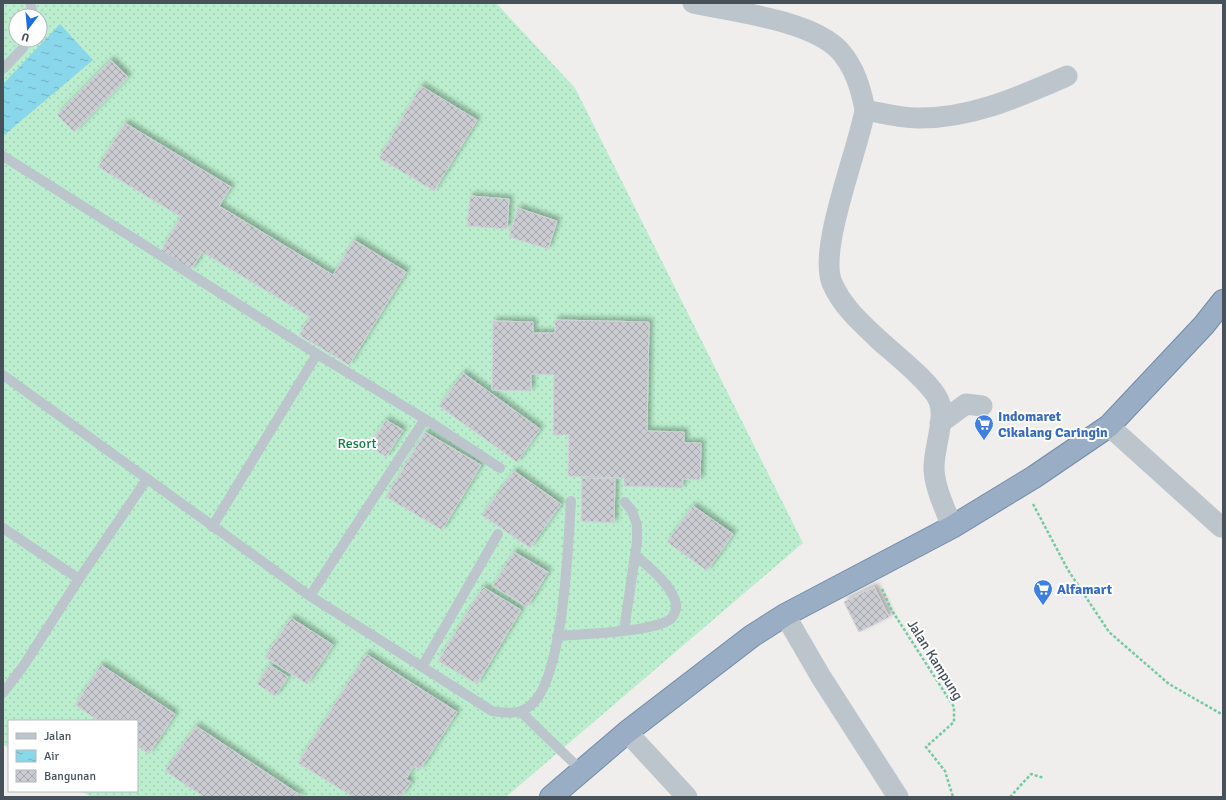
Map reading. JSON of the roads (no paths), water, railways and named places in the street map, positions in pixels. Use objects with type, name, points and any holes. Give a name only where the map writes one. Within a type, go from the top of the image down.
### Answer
[{"type":"highway","points":[[551,797],[627,732],[715,663],[785,615],[952,527],[1023,484],[1108,426],[1163,371],[1223,301]]},
{"type":"street","points":[[693,3],[790,25],[825,40],[839,51],[848,63],[861,88],[865,110],[831,244],[829,272],[838,295],[848,310],[936,394],[941,408],[934,472],[952,527]]},
{"type":"street","points":[[865,110],[918,118],[952,115],[1003,102],[1067,76]]},
{"type":"street","points":[[940,423],[966,404],[982,406]]},
{"type":"street","points":[[1108,426],[1221,528]]},
{"type":"street","points":[[785,615],[821,677],[898,797]]},
{"type":"street","points":[[627,732],[687,797]]},
{"type":"lane","points":[[3,69],[23,48]]},
{"type":"lane","points":[[3,156],[500,468]]},
{"type":"lane","points":[[212,527],[317,354]]},
{"type":"lane","points":[[3,375],[212,527],[310,596],[492,711],[506,713],[521,712],[531,705],[546,681],[557,636],[568,547],[571,501]]},
{"type":"lane","points":[[310,596],[425,420]]},
{"type":"lane","points":[[3,693],[24,666],[79,579],[147,479]]},
{"type":"lane","points":[[624,630],[635,555],[637,525],[632,511],[625,502]]},
{"type":"lane","points":[[3,528],[79,579]]},
{"type":"lane","points":[[422,667],[498,534]]},
{"type":"lane","points":[[557,636],[624,630],[650,626],[669,620],[676,610],[674,597],[654,571],[635,555]]},
{"type":"lane","points":[[521,712],[582,771]]},
{"type":"water","points":[[60,24],[93,60],[3,136],[3,84],[37,48],[48,48],[48,37]]},
{"type":"place","name":"Indomaret Cikalang Caringin","points":[[984,441]]},
{"type":"place","name":"Alfamart","points":[[1043,606]]},
{"type":"park label","name":"Resort","points":[[357,443]]}]
